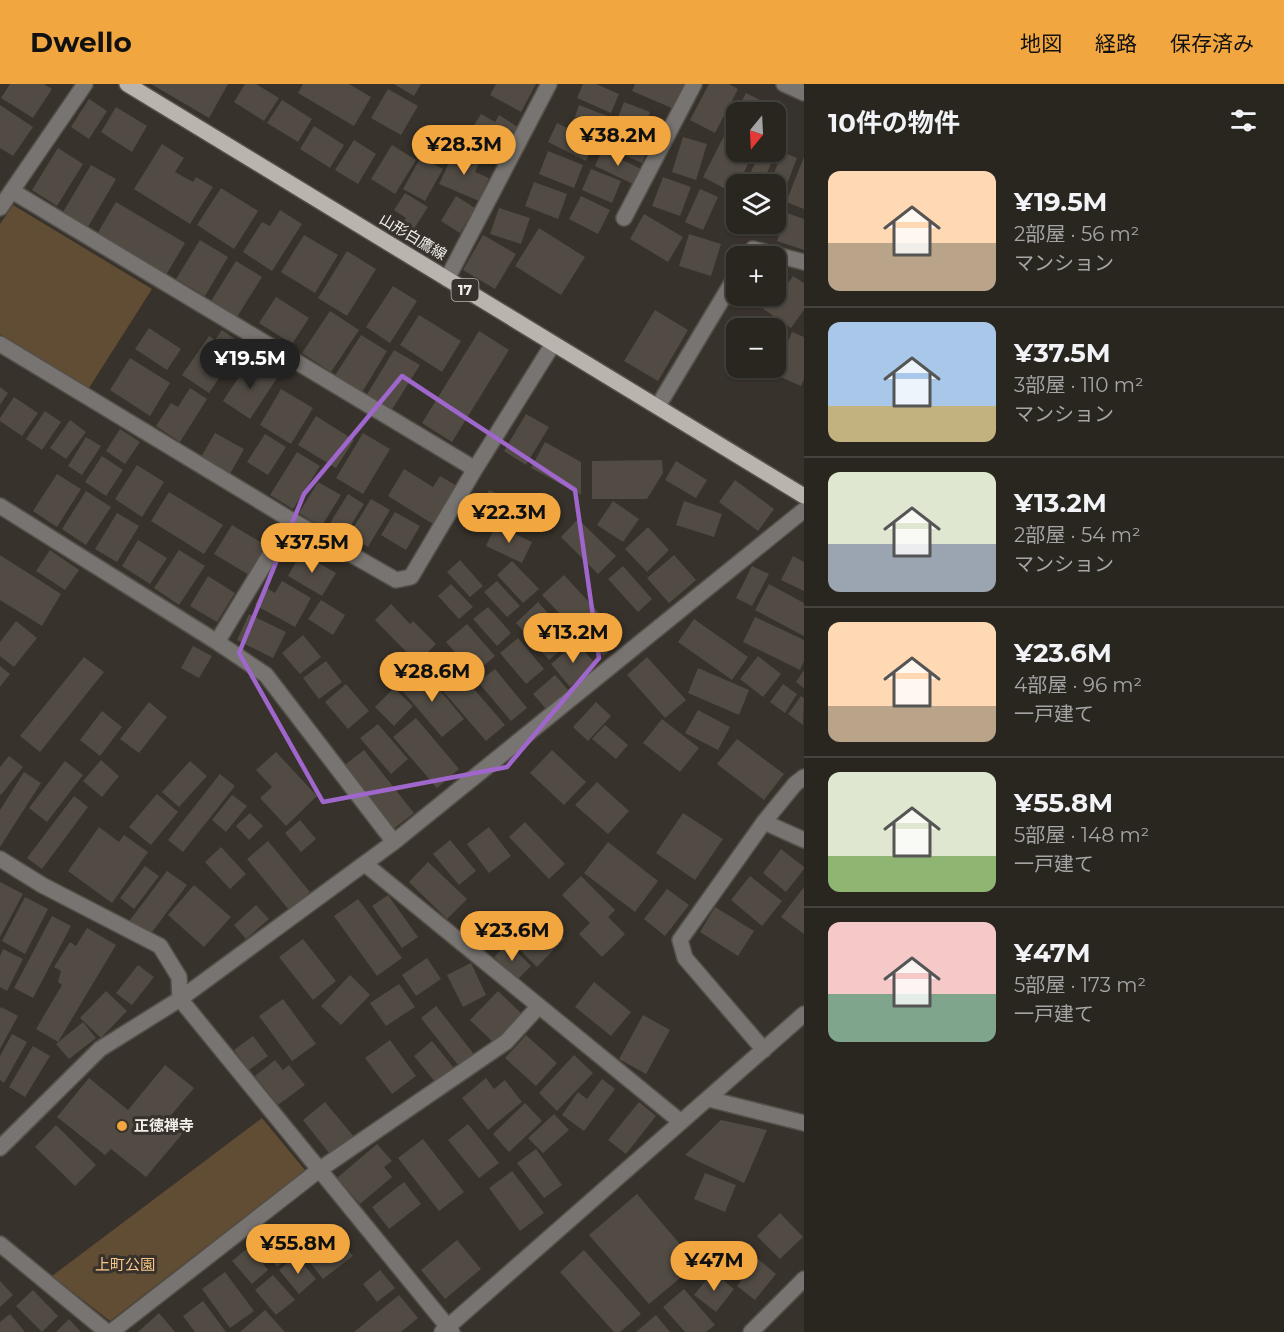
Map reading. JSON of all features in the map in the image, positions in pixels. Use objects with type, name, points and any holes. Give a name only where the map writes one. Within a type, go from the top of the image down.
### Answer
[{"type":"main road","name":"山形白鷹線","points":[[127,84],[804,496]]},
{"type":"street","points":[[0,208],[85,84]]},
{"type":"street","points":[[447,279],[549,84]]},
{"type":"street","points":[[624,218],[694,84]]},
{"type":"street","points":[[12,191],[475,470]]},
{"type":"street","points":[[786,257],[804,262]]},
{"type":"street","points":[[658,406],[726,293]]},
{"type":"street","points":[[0,344],[291,520],[396,580],[411,577],[554,344]]},
{"type":"street","points":[[0,506],[266,675],[394,842]]},
{"type":"street","points":[[3,1141],[100,1049],[180,999],[394,842],[804,510]]},
{"type":"street","points":[[217,642],[291,520]]},
{"type":"street","points":[[764,1050],[685,958],[680,940],[764,822],[795,784],[804,777]]},
{"type":"street","points":[[764,822],[804,840]]},
{"type":"street","points":[[0,859],[42,885],[160,946],[179,977],[180,999],[447,1330],[804,1014]]},
{"type":"street","points":[[365,864],[681,1122]]},
{"type":"street","points":[[111,1332],[319,1170],[506,1042],[539,1006]]},
{"type":"street","points":[[709,1099],[804,1123]]},
{"type":"street","points":[[0,1244],[106,1332]]},
{"type":"street","points":[[751,1332],[797,1297],[804,1279]]},
{"type":"highlighted area","points":[[402,376],[575,490],[599,658],[507,767],[323,802],[239,653],[304,494]]},
{"type":"green space","points":[[13,205],[152,289],[89,388],[0,334],[0,224]]},
{"type":"green space","name":"上町公園","points":[[262,1118],[305,1170],[110,1321],[52,1276]]},
{"type":"building","points":[[10,84],[44,84],[52,89],[33,118],[1,98]]},
{"type":"building","points":[[151,84],[228,84],[209,118]]},
{"type":"building","points":[[245,84],[256,84],[279,98],[264,121],[234,102]]},
{"type":"building","points":[[303,84],[349,84],[371,97],[354,126],[298,93]]},
{"type":"building","points":[[394,84],[421,84],[414,96]]},
{"type":"building","points":[[496,84],[536,84],[521,112],[490,95]]},
{"type":"building","points":[[583,84],[596,84],[619,94],[611,113],[577,98]]},
{"type":"building","points":[[635,84],[685,84],[674,109],[632,91]]},
{"type":"building","points":[[709,84],[729,84],[738,89],[731,102],[726,102],[726,112],[715,133],[690,120]]},
{"type":"building","points":[[388,89],[418,106],[401,135],[371,118]]},
{"type":"building","points":[[746,93],[764,102],[741,102]]},
{"type":"building","points":[[89,99],[107,111],[89,139],[71,127]]},
{"type":"building","points":[[282,100],[312,119],[298,142],[267,123]]},
{"type":"building","points":[[624,102],[650,112],[643,130],[617,120]]},
{"type":"building","points":[[0,105],[33,127],[13,156],[0,148]]},
{"type":"building","points":[[579,105],[610,117],[602,139],[571,128]]},
{"type":"building","points":[[116,107],[147,126],[132,152],[101,132]]},
{"type":"building","points":[[481,114],[495,122],[499,115],[518,127],[500,158],[466,138]]},
{"type":"building","points":[[557,123],[595,142],[586,161],[548,142]]},
{"type":"building","points":[[614,125],[651,142],[642,163],[604,146]]},
{"type":"building","points":[[314,126],[344,145],[330,168],[300,149]]},
{"type":"building","points":[[726,132],[726,162],[749,162],[743,174],[726,174],[726,189],[703,177]]},
{"type":"building","points":[[683,137],[707,144],[696,180],[672,172]]},
{"type":"building","points":[[354,140],[376,154],[358,184],[335,170]]},
{"type":"building","points":[[162,144],[184,158],[175,172],[193,182],[196,177],[213,187],[190,224],[134,189]]},
{"type":"building","points":[[392,145],[416,160],[395,194],[371,179]]},
{"type":"building","points":[[58,148],[83,164],[57,206],[32,190]]},
{"type":"building","points":[[455,150],[480,161],[475,172],[489,178],[479,201],[439,184]]},
{"type":"building","points":[[602,150],[641,169],[633,184],[595,166]]},
{"type":"building","points":[[548,151],[583,165],[574,188],[539,174]]},
{"type":"building","points":[[786,154],[797,158],[786,187],[786,174],[774,174],[778,162],[786,162]]},
{"type":"building","points":[[421,157],[443,169],[425,201],[403,189]]},
{"type":"building","points":[[804,157],[804,209],[786,202]]},
{"type":"building","points":[[756,162],[772,162],[766,174],[750,174]]},
{"type":"building","points":[[91,165],[116,179],[88,227],[63,212]]},
{"type":"building","points":[[591,169],[621,181],[612,203],[582,190]]},
{"type":"building","points":[[663,177],[691,187],[680,216],[652,206]]},
{"type":"building","points":[[534,182],[567,194],[558,219],[525,206]]},
{"type":"building","points":[[221,188],[258,211],[234,249],[197,225]]},
{"type":"building","points":[[700,189],[718,197],[703,230],[685,222]]},
{"type":"building","points":[[405,193],[428,207],[408,238],[397,231],[406,218],[394,210]]},
{"type":"building","points":[[456,196],[475,208],[460,233],[441,221]]},
{"type":"building","points":[[581,196],[610,210],[598,234],[569,219]]},
{"type":"building","points":[[116,202],[185,243],[166,275],[97,234]]},
{"type":"building","points":[[499,208],[530,218],[521,244],[490,234]]},
{"type":"building","points":[[280,210],[302,224],[272,271],[243,252],[262,222],[270,226]]},
{"type":"building","points":[[787,213],[804,219],[804,250],[777,241],[780,234],[786,234]]},
{"type":"building","points":[[644,214],[683,237],[668,262],[630,239]]},
{"type":"building","points":[[539,228],[585,257],[561,295],[515,266]]},
{"type":"building","points":[[689,234],[721,244],[711,276],[679,266]]},
{"type":"building","points":[[304,235],[338,255],[315,293],[281,272]]},
{"type":"building","points":[[483,235],[516,254],[495,289],[463,270]]},
{"type":"building","points":[[200,240],[228,257],[205,296],[176,279]]},
{"type":"building","points":[[347,251],[376,269],[347,316],[318,298]]},
{"type":"building","points":[[236,261],[262,277],[237,317],[211,301]]},
{"type":"building","points":[[793,276],[804,283],[804,310],[791,328],[786,325],[786,318],[777,318],[759,306],[786,306],[786,280],[789,282]]},
{"type":"building","points":[[393,286],[417,301],[390,343],[366,327]]},
{"type":"building","points":[[276,297],[309,318],[292,344],[259,323]]},
{"type":"building","points":[[655,310],[688,330],[658,381],[624,361]]},
{"type":"building","points":[[330,311],[359,330],[331,372],[302,353]]},
{"type":"building","points":[[419,315],[461,341],[442,372],[400,345]]},
{"type":"building","points":[[149,328],[181,349],[167,370],[135,349]]},
{"type":"building","points":[[222,330],[242,344],[209,393],[182,375],[209,336],[215,340]]},
{"type":"building","points":[[479,331],[509,350],[452,442],[422,423]]},
{"type":"building","points":[[792,332],[804,337],[804,379],[801,386],[783,378],[786,378],[786,346]]},
{"type":"building","points":[[361,335],[387,351],[361,394],[334,377]]},
{"type":"building","points":[[394,350],[420,365],[391,411],[366,396]]},
{"type":"building","points":[[130,358],[170,383],[150,416],[110,390]]},
{"type":"building","points":[[250,360],[277,378],[250,419],[223,401]]},
{"type":"building","points":[[0,387],[8,393],[0,405]]},
{"type":"building","points":[[190,388],[207,399],[180,442],[156,426],[171,403],[178,407]]},
{"type":"building","points":[[281,389],[313,408],[291,444],[260,425]]},
{"type":"building","points":[[14,397],[38,413],[22,436],[0,421]]},
{"type":"building","points":[[45,411],[61,422],[42,450],[26,439]]},
{"type":"building","points":[[526,414],[549,427],[526,465],[504,451]]},
{"type":"building","points":[[316,416],[354,440],[336,468],[298,445]]},
{"type":"building","points":[[70,420],[86,432],[66,459],[50,448]]},
{"type":"building","points":[[120,429],[140,442],[125,464],[106,451]]},
{"type":"building","points":[[215,433],[244,449],[230,474],[201,457]]},
{"type":"building","points":[[363,433],[390,449],[363,494],[336,478]]},
{"type":"building","points":[[265,434],[286,447],[268,475],[247,462]]},
{"type":"building","points":[[86,437],[101,446],[82,475],[68,466]]},
{"type":"building","points":[[545,442],[581,462],[581,495],[531,468]]},
{"type":"building","points":[[297,452],[320,466],[293,509],[270,495]]},
{"type":"building","points":[[102,456],[123,470],[106,496],[85,482]]},
{"type":"building","points":[[662,460],[663,473],[647,499],[592,499],[592,461]]},
{"type":"building","points":[[676,461],[707,480],[696,498],[665,480]]},
{"type":"building","points":[[137,465],[164,482],[142,517],[115,499]]},
{"type":"building","points":[[404,469],[433,487],[440,476],[457,486],[433,524],[388,496]]},
{"type":"building","points":[[57,474],[81,489],[57,527],[33,511]]},
{"type":"building","points":[[735,480],[774,509],[758,531],[719,502]]},
{"type":"building","points":[[318,482],[341,495],[321,527],[299,513]]},
{"type":"building","points":[[489,490],[521,505],[511,527],[478,512]]},
{"type":"building","points":[[86,491],[111,507],[86,545],[62,529]]},
{"type":"building","points":[[169,492],[223,525],[204,554],[151,521]]},
{"type":"building","points":[[348,494],[364,504],[340,543],[324,533]]},
{"type":"building","points":[[371,499],[390,510],[368,547],[349,535]]},
{"type":"building","points":[[613,501],[639,519],[623,542],[597,525]]},
{"type":"building","points":[[684,501],[722,514],[714,537],[676,525]]},
{"type":"building","points":[[395,512],[420,526],[406,550],[381,535]]},
{"type":"building","points":[[117,513],[139,526],[117,562],[95,549]]},
{"type":"building","points":[[578,519],[616,556],[598,574],[561,537]]},
{"type":"building","points":[[232,525],[267,546],[249,575],[214,554]]},
{"type":"building","points":[[496,525],[532,542],[522,563],[486,546]]},
{"type":"building","points":[[648,527],[669,550],[647,572],[625,549]]},
{"type":"building","points":[[138,540],[167,558],[150,584],[122,566]]},
{"type":"building","points":[[50,550],[79,570],[65,590],[36,571]]},
{"type":"building","points":[[179,550],[205,566],[179,605],[154,588]]},
{"type":"building","points":[[301,553],[336,573],[322,596],[288,576]]},
{"type":"building","points":[[0,555],[61,594],[42,626],[0,600]]},
{"type":"building","points":[[674,555],[696,580],[669,603],[647,578]]},
{"type":"building","points":[[793,556],[804,562],[804,591],[781,580]]},
{"type":"building","points":[[460,560],[483,586],[470,597],[447,572]]},
{"type":"building","points":[[512,561],[539,589],[523,603],[497,575]]},
{"type":"building","points":[[623,566],[652,599],[638,612],[608,579]]},
{"type":"building","points":[[752,566],[769,574],[752,606],[736,598]]},
{"type":"building","points":[[564,575],[599,613],[578,633],[542,595]]},
{"type":"building","points":[[208,576],[235,593],[217,622],[190,606]]},
{"type":"building","points":[[282,581],[311,598],[295,627],[255,605],[265,587],[275,593]]},
{"type":"building","points":[[497,581],[520,606],[507,617],[484,592]]},
{"type":"building","points":[[451,584],[473,607],[459,619],[438,596]]},
{"type":"building","points":[[769,584],[804,603],[804,636],[755,610]]},
{"type":"building","points":[[321,600],[345,615],[333,635],[308,619]]},
{"type":"building","points":[[538,602],[572,640],[549,660],[516,623]]},
{"type":"building","points":[[391,604],[410,624],[413,621],[436,644],[417,663],[375,620]]},
{"type":"building","points":[[488,607],[511,633],[497,646],[473,619]]},
{"type":"building","points":[[249,614],[286,632],[273,658],[237,640]]},
{"type":"building","points":[[755,617],[804,640],[804,661],[800,670],[743,642]]},
{"type":"building","points":[[694,619],[748,657],[732,680],[678,642]]},
{"type":"building","points":[[16,621],[37,638],[14,667],[0,656],[0,642]]},
{"type":"building","points":[[599,622],[618,644],[603,656],[585,635]]},
{"type":"building","points":[[467,624],[495,656],[474,674],[446,642]]},
{"type":"building","points":[[303,635],[321,657],[300,674],[282,653]]},
{"type":"building","points":[[518,638],[544,669],[526,684],[500,653]]},
{"type":"building","points":[[576,642],[596,664],[570,687],[551,664]]},
{"type":"building","points":[[193,646],[212,656],[199,678],[181,668]]},
{"type":"building","points":[[758,656],[781,674],[763,697],[740,679]]},
{"type":"building","points":[[84,657],[104,672],[40,752],[20,736]]},
{"type":"building","points":[[647,657],[686,700],[665,718],[627,675]]},
{"type":"building","points":[[449,660],[505,725],[486,741],[430,676]]},
{"type":"building","points":[[326,661],[342,682],[319,699],[303,678]]},
{"type":"building","points":[[0,666],[10,674],[0,687]]},
{"type":"building","points":[[698,668],[749,690],[739,715],[688,693]]},
{"type":"building","points":[[422,669],[464,719],[442,737],[400,688]]},
{"type":"building","points":[[495,669],[527,708],[511,721],[478,682]]},
{"type":"building","points":[[804,670],[804,688],[796,682]]},
{"type":"building","points":[[555,675],[568,690],[546,709],[533,694]]},
{"type":"building","points":[[346,684],[369,711],[348,729],[325,702]]},
{"type":"building","points":[[783,684],[797,694],[785,713],[770,702]]},
{"type":"building","points":[[394,688],[413,706],[394,726],[375,707]]},
{"type":"building","points":[[801,696],[804,698],[803,725],[788,714]]},
{"type":"building","points":[[149,702],[167,717],[139,753],[120,739]]},
{"type":"building","points":[[596,702],[611,716],[588,741],[573,727]]},
{"type":"building","points":[[698,710],[730,727],[718,750],[685,733]]},
{"type":"building","points":[[102,711],[122,727],[100,756],[80,740]]},
{"type":"building","points":[[416,718],[459,769],[437,788],[393,737]]},
{"type":"building","points":[[662,719],[699,748],[680,772],[643,743]]},
{"type":"building","points":[[378,724],[408,759],[391,774],[360,738]]},
{"type":"building","points":[[605,725],[628,745],[616,759],[592,739]]},
{"type":"building","points":[[737,739],[784,774],[764,800],[717,764]]},
{"type":"building","points":[[364,750],[414,813],[392,830],[342,767]]},
{"type":"building","points":[[552,750],[586,782],[564,805],[530,773]]},
{"type":"building","points":[[276,752],[317,796],[286,826],[260,798],[272,787],[256,770]]},
{"type":"building","points":[[9,756],[23,767],[1,795],[0,767]]},
{"type":"building","points":[[101,760],[119,776],[102,797],[83,781]]},
{"type":"building","points":[[65,761],[83,775],[47,822],[29,808]]},
{"type":"building","points":[[190,761],[207,776],[179,807],[162,792]]},
{"type":"building","points":[[24,772],[41,783],[0,847],[0,810]]},
{"type":"building","points":[[220,774],[235,786],[183,852],[168,840]]},
{"type":"building","points":[[597,782],[629,811],[608,834],[575,805]]},
{"type":"building","points":[[157,794],[178,812],[151,845],[129,827]]},
{"type":"building","points":[[232,795],[247,806],[226,832],[212,820]]},
{"type":"building","points":[[74,796],[88,807],[42,869],[27,858]]},
{"type":"building","points":[[250,813],[263,826],[249,840],[236,826]]},
{"type":"building","points":[[683,813],[723,839],[695,880],[656,853]]},
{"type":"building","points":[[300,820],[316,839],[301,852],[285,833]]},
{"type":"building","points":[[525,822],[565,864],[549,879],[509,837]]},
{"type":"building","points":[[99,827],[119,842],[124,835],[148,852],[112,903],[68,871]]},
{"type":"building","points":[[489,827],[511,856],[489,873],[467,844]]},
{"type":"building","points":[[450,840],[476,871],[459,885],[433,854]]},
{"type":"building","points":[[268,841],[310,892],[289,910],[247,859]]},
{"type":"building","points":[[608,842],[658,881],[635,912],[584,873]]},
{"type":"building","points":[[221,847],[246,874],[230,889],[205,862]]},
{"type":"building","points":[[781,849],[804,867],[786,892],[763,873]]},
{"type":"building","points":[[428,862],[467,899],[447,919],[409,882]]},
{"type":"building","points":[[145,866],[159,876],[134,909],[120,898]]},
{"type":"building","points":[[167,871],[187,885],[147,939],[127,924]]},
{"type":"building","points":[[581,876],[615,910],[608,917],[625,934],[602,957],[579,934],[590,923],[562,895]]},
{"type":"building","points":[[750,876],[782,901],[762,926],[731,900]]},
{"type":"building","points":[[0,882],[23,894],[0,937]]},
{"type":"building","points":[[194,885],[231,917],[204,947],[168,915]]},
{"type":"building","points":[[804,887],[804,934],[781,917]]},
{"type":"building","points":[[667,889],[689,905],[665,936],[644,919]]},
{"type":"building","points":[[388,895],[418,937],[402,948],[372,906]]},
{"type":"building","points":[[25,897],[48,909],[25,954],[2,941]]},
{"type":"building","points":[[358,899],[402,958],[377,976],[334,916]]},
{"type":"building","points":[[256,905],[269,919],[246,939],[234,925]]},
{"type":"building","points":[[715,907],[754,931],[738,956],[700,932]]},
{"type":"building","points":[[538,913],[564,939],[537,967],[511,941]]},
{"type":"building","points":[[52,916],[71,926],[33,998],[14,988]]},
{"type":"building","points":[[87,928],[116,945],[58,1042],[36,1029],[62,985],[58,982],[61,971],[54,967],[70,942],[76,946]]},
{"type":"building","points":[[303,939],[336,981],[313,1000],[279,957]]},
{"type":"building","points":[[508,943],[531,966],[517,980],[494,957]]},
{"type":"building","points":[[3,949],[23,959],[7,991],[0,987],[0,956]]},
{"type":"building","points":[[427,958],[441,979],[416,996],[402,975]]},
{"type":"building","points":[[471,963],[486,995],[463,1007],[447,975]]},
{"type":"building","points":[[138,965],[154,977],[132,1005],[116,993]]},
{"type":"building","points":[[350,975],[370,995],[341,1025],[321,1006]]},
{"type":"building","points":[[594,982],[631,1012],[611,1036],[575,1007]]},
{"type":"building","points":[[399,984],[415,1007],[386,1026],[370,1003]]},
{"type":"building","points":[[106,991],[127,1011],[101,1038],[80,1018]]},
{"type":"building","points":[[498,991],[522,1014],[494,1043],[470,1020]]},
{"type":"building","points":[[283,999],[316,1044],[292,1061],[259,1016]]},
{"type":"building","points":[[436,1006],[477,1058],[462,1070],[421,1018]]},
{"type":"building","points":[[1,1007],[18,1016],[0,1049],[0,1009]]},
{"type":"building","points":[[643,1015],[670,1030],[646,1074],[619,1059]]},
{"type":"building","points":[[83,1022],[96,1038],[69,1059],[56,1044]]},
{"type":"building","points":[[12,1034],[27,1042],[4,1083],[0,1080],[0,1056]]},
{"type":"building","points":[[526,1035],[557,1063],[536,1086],[505,1058]]},
{"type":"building","points":[[253,1036],[268,1056],[249,1070],[234,1050]]},
{"type":"building","points":[[390,1040],[416,1076],[392,1094],[365,1058]]},
{"type":"building","points":[[432,1041],[458,1073],[440,1088],[414,1056]]},
{"type":"building","points":[[33,1046],[50,1056],[25,1097],[9,1087]]},
{"type":"building","points":[[574,1055],[593,1073],[557,1111],[539,1093]]},
{"type":"building","points":[[275,1060],[283,1070],[289,1065],[305,1085],[278,1105],[255,1076]]},
{"type":"building","name":"正徳禅寺","points":[[165,1065],[194,1088],[167,1120],[183,1133],[146,1177],[111,1149],[105,1155],[57,1117],[89,1078],[128,1110]]},
{"type":"building","points":[[486,1078],[494,1089],[505,1080],[522,1102],[488,1130],[462,1098]]},
{"type":"building","points":[[602,1079],[615,1089],[584,1131],[562,1115],[578,1092],[587,1099]]},
{"type":"building","points":[[325,1102],[360,1144],[337,1163],[303,1120]]},
{"type":"building","points":[[639,1102],[656,1116],[626,1154],[608,1140]]},
{"type":"building","points":[[525,1103],[542,1121],[509,1152],[493,1134]]},
{"type":"building","points":[[554,1114],[569,1130],[543,1153],[528,1138]]},
{"type":"building","points":[[721,1120],[767,1130],[744,1183],[685,1155]]},
{"type":"building","points":[[468,1124],[499,1163],[479,1178],[448,1140]]},
{"type":"building","points":[[56,1125],[96,1165],[75,1186],[35,1147]]},
{"type":"building","points":[[423,1139],[464,1192],[439,1211],[398,1158]]},
{"type":"building","points":[[377,1144],[392,1161],[384,1167],[392,1177],[360,1204],[337,1178]]},
{"type":"building","points":[[536,1149],[562,1185],[544,1198],[517,1163]]},
{"type":"building","points":[[512,1171],[544,1213],[520,1231],[489,1188]]},
{"type":"building","points":[[705,1173],[736,1185],[725,1212],[694,1199]]},
{"type":"building","points":[[404,1182],[421,1204],[389,1229],[372,1207]]},
{"type":"building","points":[[637,1194],[697,1264],[649,1304],[589,1235]]},
{"type":"building","points":[[780,1213],[803,1237],[780,1259],[757,1236]]},
{"type":"building","points":[[275,1229],[294,1253],[277,1267],[257,1244]]},
{"type":"building","points":[[334,1232],[353,1256],[323,1279],[304,1255]]},
{"type":"building","points":[[457,1240],[481,1269],[445,1299],[421,1270]]},
{"type":"building","points":[[249,1247],[268,1270],[252,1284],[232,1261]]},
{"type":"building","points":[[584,1250],[641,1314],[620,1332],[614,1332],[560,1272]]},
{"type":"building","points":[[296,1256],[316,1279],[299,1294],[279,1270]]},
{"type":"building","points":[[758,1259],[776,1274],[755,1300],[737,1286]]},
{"type":"building","points":[[380,1270],[395,1288],[377,1302],[363,1284]]},
{"type":"building","points":[[225,1272],[254,1311],[230,1328],[202,1289]]},
{"type":"building","points":[[713,1272],[734,1289],[716,1312],[694,1295]]},
{"type":"building","points":[[273,1275],[295,1300],[276,1315],[255,1290]]},
{"type":"building","points":[[0,1281],[13,1295],[0,1307]]},
{"type":"building","points":[[684,1289],[715,1325],[706,1332],[685,1332],[663,1307]]},
{"type":"building","points":[[33,1290],[58,1316],[42,1332],[16,1306]]},
{"type":"building","points":[[399,1295],[418,1318],[401,1332],[354,1332]]},
{"type":"building","points":[[203,1301],[226,1332],[195,1332],[183,1316]]},
{"type":"building","points":[[265,1310],[285,1332],[240,1332]]},
{"type":"building","points":[[159,1313],[175,1332],[138,1332]]},
{"type":"building","points":[[10,1314],[25,1332],[0,1332],[0,1322]]},
{"type":"building","points":[[656,1315],[670,1332],[636,1332]]},
{"type":"building","points":[[69,1319],[81,1332],[56,1332]]},
{"type":"place","name":"正徳禅寺","points":[[122,1126]]}]
